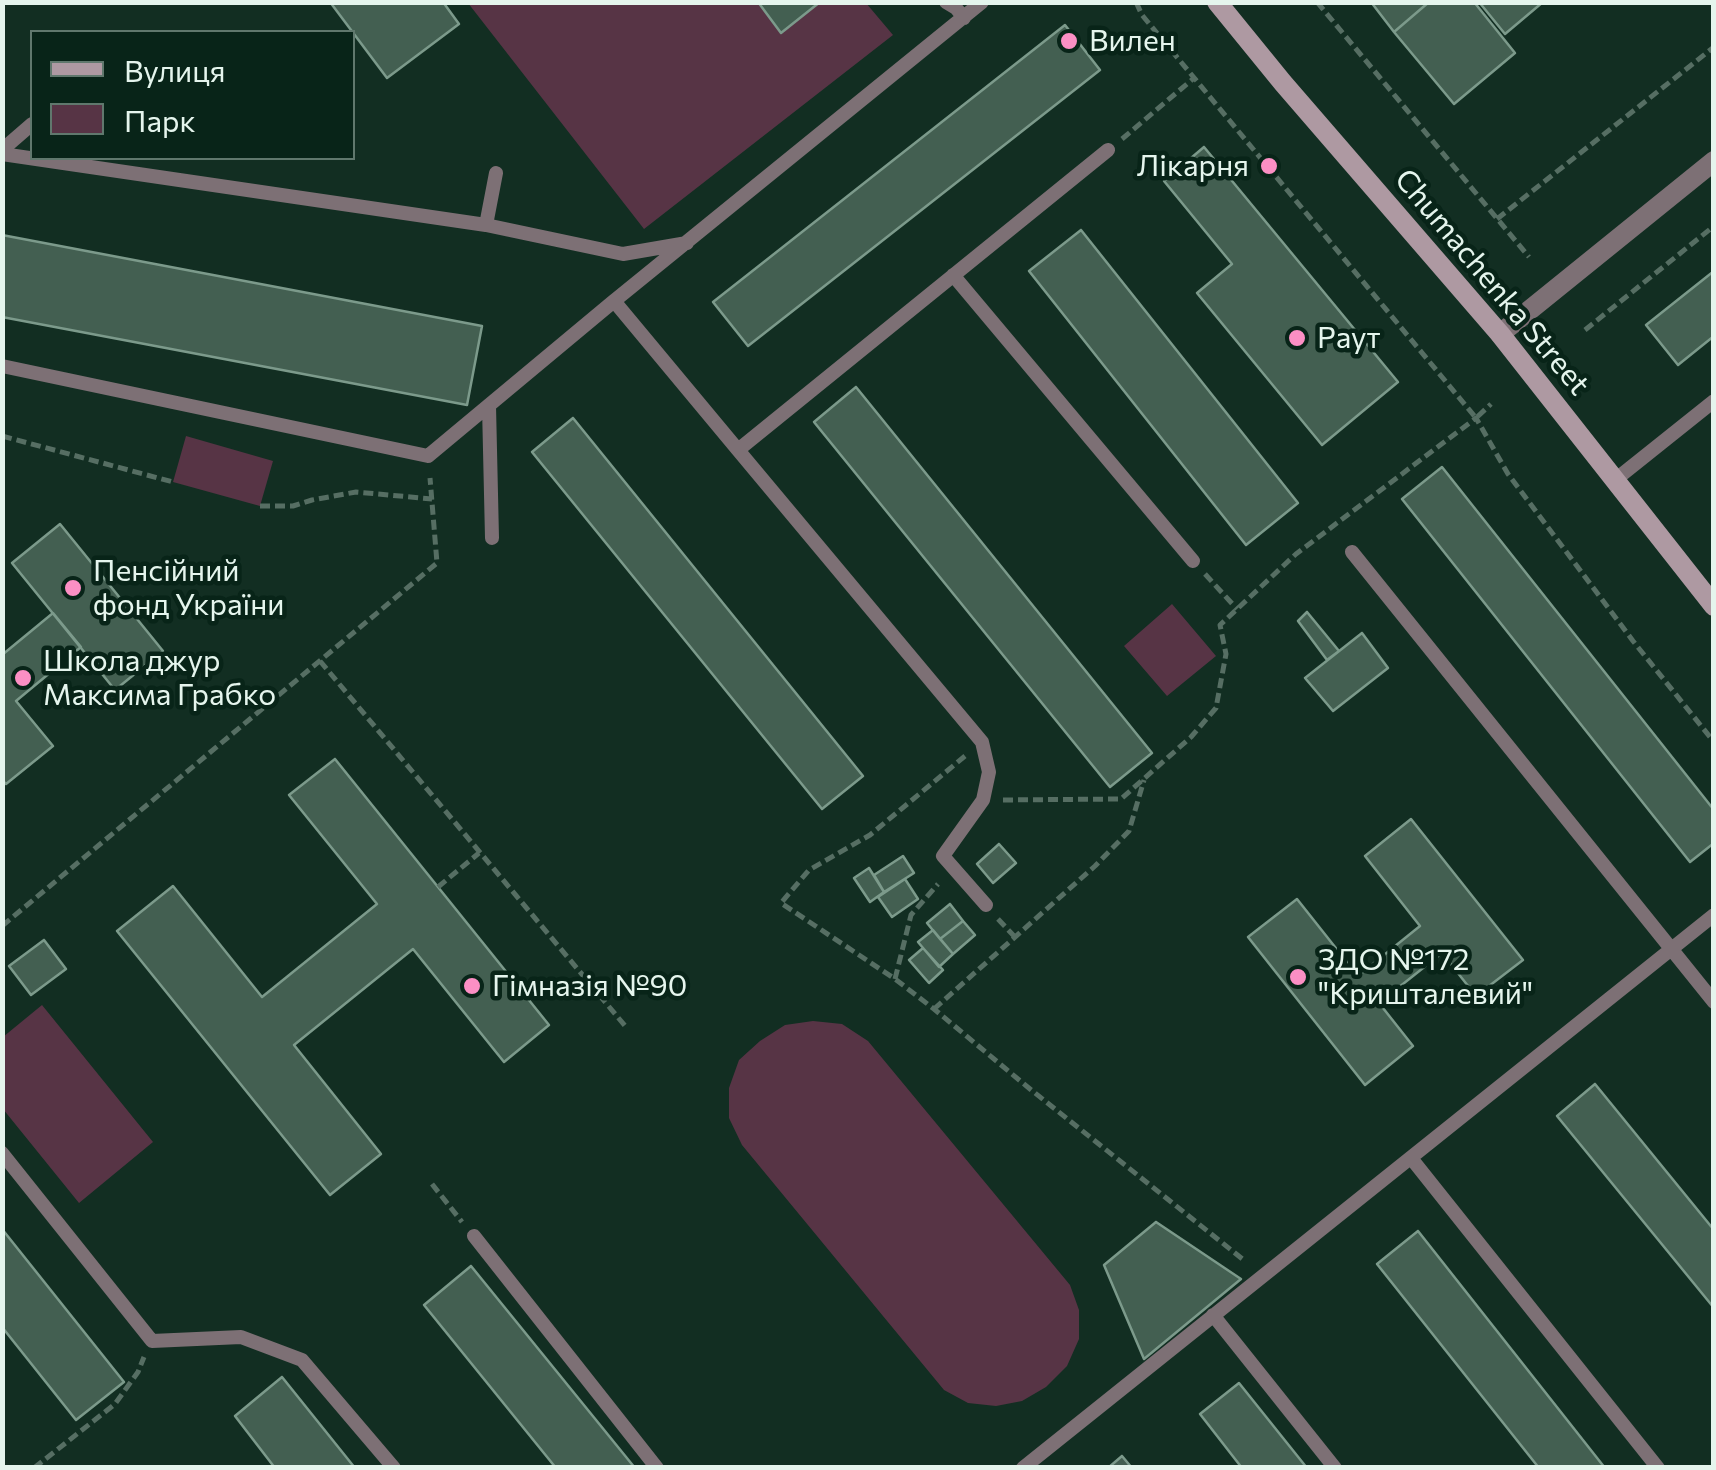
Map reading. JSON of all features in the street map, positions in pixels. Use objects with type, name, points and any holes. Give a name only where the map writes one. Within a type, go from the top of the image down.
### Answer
[{"type":"street","name":"Chumachenka Street","points":[[1217,2],[1500,334],[1714,606]]},
{"type":"street","points":[[1500,334],[1714,161]]},
{"type":"lane","points":[[946,2],[964,18]]},
{"type":"lane","points":[[2,366],[428,456],[982,2]]},
{"type":"lane","points":[[2,152],[30,126]]},
{"type":"lane","points":[[738,450],[1108,150]]},
{"type":"lane","points":[[2,152],[30,156]]},
{"type":"lane","points":[[55,160],[486,225],[623,254],[686,244]]},
{"type":"lane","points":[[486,225],[496,173]]},
{"type":"lane","points":[[953,275],[1192,561]]},
{"type":"lane","points":[[614,301],[982,742],[988,772],[983,800],[943,856],[986,906]]},
{"type":"lane","points":[[1615,480],[1714,401]]},
{"type":"lane","points":[[489,406],[492,538]]},
{"type":"lane","points":[[1352,552],[1714,1002]]},
{"type":"lane","points":[[1023,1468],[1714,915]]},
{"type":"lane","points":[[2,1153],[152,1341],[241,1337],[302,1360],[394,1468]]},
{"type":"lane","points":[[1411,1158],[1658,1468]]},
{"type":"lane","points":[[474,1236],[657,1468]]},
{"type":"lane","points":[[1213,1315],[1336,1468]]},
{"type":"path","points":[[1136,2],[1142,15],[1476,418],[1508,474],[1714,742]]},
{"type":"path","points":[[1317,2],[1528,257]]},
{"type":"path","points":[[1497,220],[1714,47]]},
{"type":"path","points":[[1108,150],[1194,78]]},
{"type":"path","points":[[1585,330],[1714,226]]},
{"type":"path","points":[[983,800],[1121,799],[1191,737],[1216,708],[1226,654],[1220,625],[1296,554],[1491,404]]},
{"type":"path","points":[[2,436],[173,482]]},
{"type":"path","points":[[2,926],[437,563],[428,456]]},
{"type":"path","points":[[260,506],[293,506],[356,492],[432,499]]},
{"type":"path","points":[[1192,561],[1237,609]]},
{"type":"path","points":[[320,661],[626,1028]]},
{"type":"path","points":[[982,742],[870,835],[809,870],[781,903],[934,1009],[1263,1276]]},
{"type":"path","points":[[934,1009],[1129,831],[1145,778]]},
{"type":"path","points":[[438,887],[479,853]]},
{"type":"path","points":[[895,979],[911,915],[948,872],[943,856]]},
{"type":"path","points":[[432,1184],[474,1236]]},
{"type":"path","points":[[34,1468],[115,1404],[138,1372],[152,1341]]},
{"type":"green space","points":[[468,3],[758,3],[781,32],[820,3],[866,3],[893,35],[644,229]]},
{"type":"green space","points":[[186,436],[273,461],[260,506],[173,482]]},
{"type":"green space","points":[[1172,604],[1216,656],[1167,696],[1124,646]]},
{"type":"green space","points":[[42,1005],[153,1142],[79,1203],[3,1109],[3,1037]]},
{"type":"green space","points":[[813,1021],[842,1024],[868,1041],[1070,1285],[1079,1310],[1079,1339],[1067,1366],[1046,1387],[1022,1401],[996,1406],[968,1403],[944,1390],[742,1145],[729,1118],[729,1088],[739,1060],[785,1025]]},
{"type":"building","points":[[330,2],[443,2],[459,24],[387,78],[355,30]]},
{"type":"building","points":[[758,2],[820,2],[781,33]]},
{"type":"building","points":[[1371,2],[1429,2],[1394,32]]},
{"type":"building","points":[[1429,2],[1474,2],[1515,53],[1454,104],[1394,32]]},
{"type":"building","points":[[1479,2],[1543,2],[1505,34]]},
{"type":"building","points":[[1065,25],[1100,70],[748,346],[713,302]]},
{"type":"building","name":"Раут","points":[[1204,147],[1398,382],[1322,445],[1197,293],[1232,264],[1164,181]]},
{"type":"building","points":[[1081,230],[1298,503],[1246,545],[1029,271]]},
{"type":"building","points":[[2,235],[482,326],[467,405],[2,317]]},
{"type":"building","points":[[1714,271],[1714,336],[1678,365],[1646,325]]},
{"type":"building","points":[[856,387],[1152,753],[1110,787],[814,422]]},
{"type":"building","points":[[573,418],[863,776],[822,809],[532,452]]},
{"type":"building","points":[[1442,467],[1714,810],[1714,843],[1690,862],[1402,499]]},
{"type":"building","name":"Пенсійний фонд України","points":[[60,524],[163,651],[115,690],[12,563]]},
{"type":"building","points":[[1307,612],[1339,651],[1327,660],[1298,621]]},
{"type":"building","name":"Школа джур Максима Грабко","points":[[53,613],[81,647],[16,701],[53,746],[6,784],[2,780],[2,655]]},
{"type":"building","points":[[1362,633],[1388,668],[1333,711],[1305,678]]},
{"type":"building","name":"Гімназія №90","points":[[335,759],[549,1025],[504,1062],[413,949],[294,1045],[381,1154],[330,1195],[117,931],[173,886],[262,997],[377,904],[289,795]]},
{"type":"building","name":"ЗДО №172 \"Кришталевий\"","points":[[1411,819],[1523,960],[1476,996],[1442,953],[1379,1003],[1413,1046],[1365,1085],[1248,937],[1297,899],[1358,976],[1420,926],[1365,856]]},
{"type":"building","points":[[999,844],[1016,863],[993,883],[977,864]]},
{"type":"building","points":[[903,856],[914,873],[884,892],[874,875]]},
{"type":"building","points":[[869,868],[884,892],[870,902],[854,878]]},
{"type":"building","points":[[905,879],[918,899],[892,917],[878,897]]},
{"type":"building","points":[[950,904],[963,921],[940,939],[927,923]]},
{"type":"building","points":[[963,921],[975,935],[953,954],[940,939]]},
{"type":"building","points":[[933,930],[953,954],[939,967],[918,942]]},
{"type":"building","points":[[44,940],[66,969],[31,995],[9,966]]},
{"type":"building","points":[[923,948],[943,970],[929,983],[909,960]]},
{"type":"building","points":[[1595,1084],[1714,1230],[1714,1308],[1557,1116]]},
{"type":"building","points":[[1156,1222],[1241,1279],[1144,1359],[1104,1265]]},
{"type":"building","points":[[2,1229],[124,1382],[76,1420],[2,1327]]},
{"type":"building","points":[[1418,1231],[1605,1468],[1539,1468],[1377,1264]]},
{"type":"building","points":[[471,1266],[635,1468],[556,1468],[424,1305]]},
{"type":"building","points":[[282,1377],[355,1468],[275,1468],[235,1416]]},
{"type":"building","points":[[1239,1383],[1307,1468],[1242,1468],[1200,1414]]},
{"type":"building","points":[[1122,1456],[1132,1468],[1108,1468]]},
{"type":"place","name":"Вилен","points":[[1069,41]]},
{"type":"place","name":"Лікарня","points":[[1269,166]]},
{"type":"place","name":"Раут","points":[[1297,338]]},
{"type":"place","name":"Пенсійний фонд України","points":[[73,588]]},
{"type":"place","name":"Школа джур Максима Грабко","points":[[23,678]]},
{"type":"place","name":"ЗДО №172 \"Кришталевий\"","points":[[1298,977]]},
{"type":"place","name":"Гімназія №90","points":[[472,986]]}]
